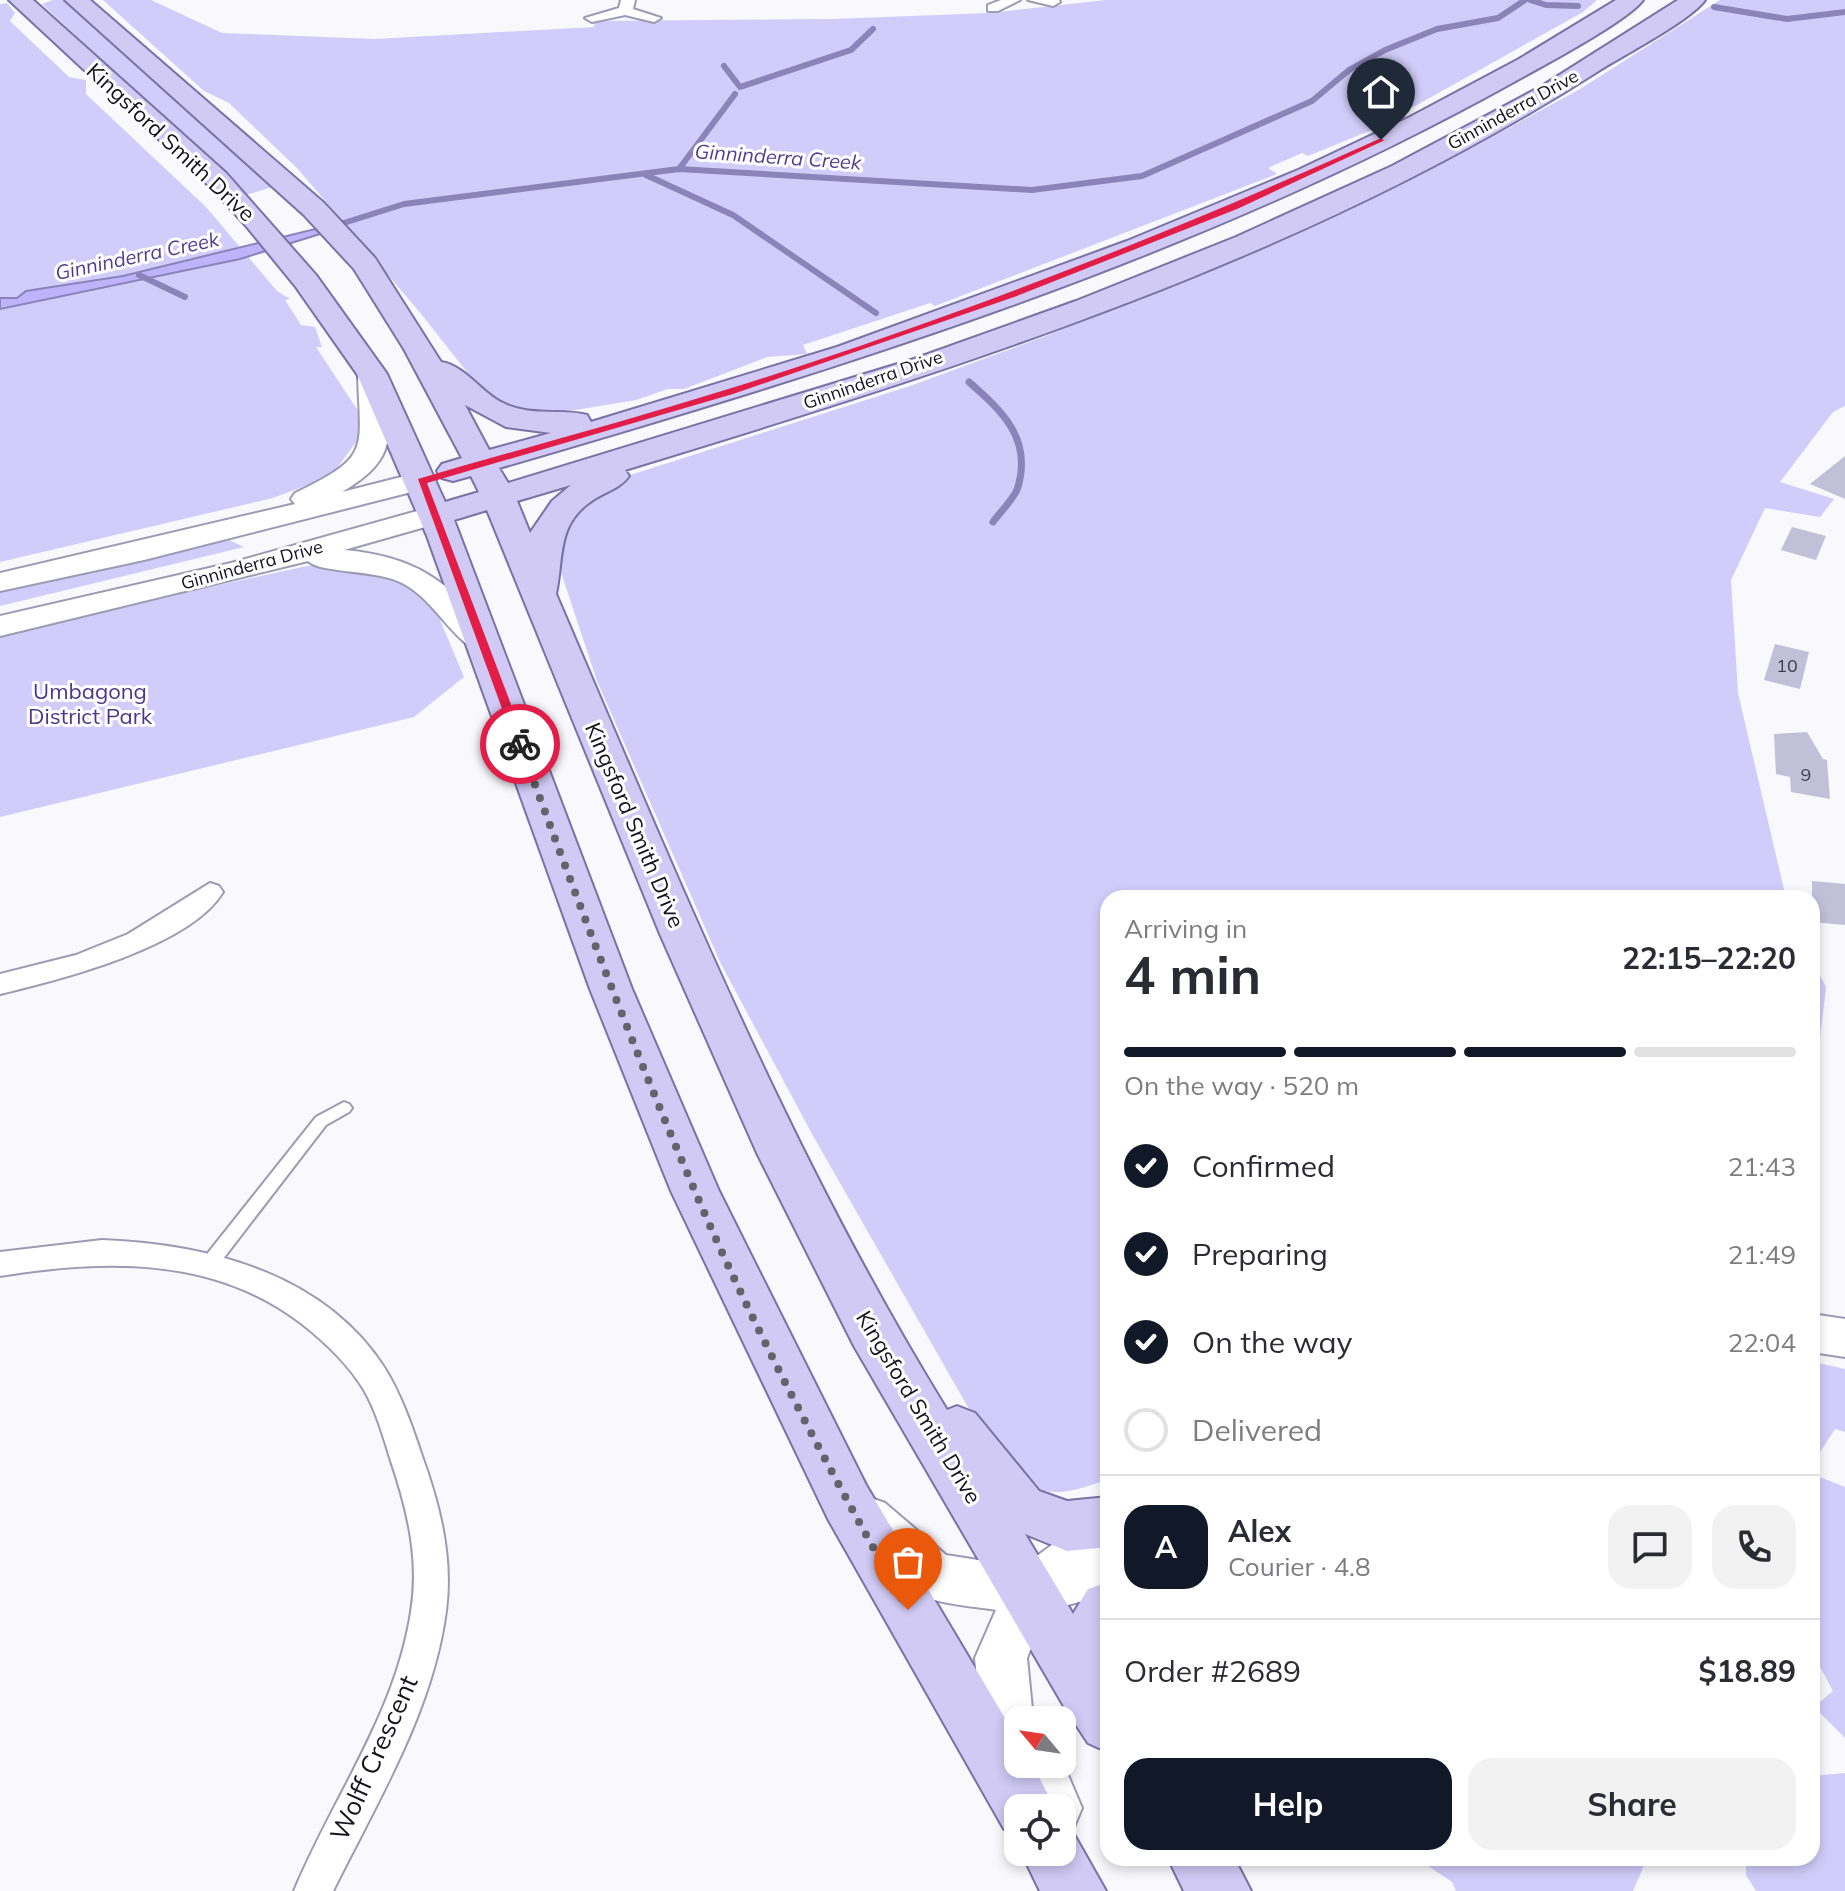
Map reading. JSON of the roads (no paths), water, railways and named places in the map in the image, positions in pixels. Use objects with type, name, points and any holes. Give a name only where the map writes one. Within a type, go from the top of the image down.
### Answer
[{"type":"main road","name":"Kingsford Smith Drive","points":[[20,0],[217,179],[257,221],[306,281],[372,374],[435,515],[611,989],[695,1191],[764,1338],[847,1502],[1017,1794]]},
{"type":"main road","name":"Kingsford Smith Drive","points":[[76,0],[314,209],[365,264],[419,349],[489,480],[780,1153],[872,1331],[1097,1705]]},
{"type":"main road","name":"Ginninderra Drive","points":[[0,626],[292,556],[435,515],[489,480],[1038,285],[1340,161],[1489,86],[1632,0]]},
{"type":"main road","name":"Ginninderra Drive","points":[[0,582],[144,551],[421,481],[489,480],[732,426],[871,383],[1070,311],[1273,229],[1394,173],[1535,99],[1694,0]]},
{"type":"main road","points":[[419,349],[482,407],[497,415],[530,422],[593,420],[730,392]]},
{"type":"main road","points":[[144,551],[294,505],[336,485],[367,456],[377,436],[372,415],[372,374]]},
{"type":"main road","points":[[540,603],[543,538],[567,504],[609,477],[732,426]]},
{"type":"main road","points":[[292,556],[383,562],[409,571],[436,588],[481,639]]},
{"type":"main road","points":[[872,1331],[1020,1508],[1067,1526],[1100,1523]]},
{"type":"main road","points":[[1820,1334],[1845,1338]]},
{"type":"main road","points":[[847,1502],[934,1576],[1029,1592],[1100,1573]]},
{"type":"main road","points":[[1005,1706],[1001,1658],[1029,1592],[1100,1538]]},
{"type":"main road","points":[[1097,1705],[1096,1626],[1100,1620]]},
{"type":"main road","points":[[1203,1866],[1220,1891]]},
{"type":"street","points":[[993,8],[1013,0]]},
{"type":"street","points":[[1035,0],[1053,2]]},
{"type":"street","points":[[592,18],[626,6],[654,18]]},
{"type":"street","points":[[0,984],[94,960],[147,938],[183,916],[210,892]]},
{"type":"street","name":"Wolff Crescent","points":[[0,1264],[125,1251],[210,1263],[283,1292],[336,1332],[370,1372],[394,1423],[426,1511],[432,1575],[425,1635],[404,1705],[313,1891]]},
{"type":"lane","points":[[210,1263],[321,1121],[344,1108]]},
{"type":"waterway","name":"Ginninderra Creek","points":[[679,169],[1032,190],[1142,176],[1312,101],[1349,70],[1385,50],[1437,29],[1498,18],[1525,0]]},
{"type":"waterway","points":[[1530,0],[1546,5],[1578,6]]},
{"type":"waterway","points":[[1714,7],[1787,19],[1845,12]]},
{"type":"waterway","points":[[724,66],[740,87],[851,50],[873,29]]},
{"type":"waterway","points":[[679,169],[735,94]]},
{"type":"waterway","name":"Ginninderra Creek","points":[[331,227],[404,204],[679,169]]},
{"type":"waterway","points":[[646,175],[733,215],[876,313]]},
{"type":"waterway","points":[[139,275],[185,297]]},
{"type":"waterway","points":[[969,382],[1003,415],[1021,454],[1018,487],[993,522]]},
{"type":"park label","name":"Umbagong District Park","points":[[90,704]]}]
